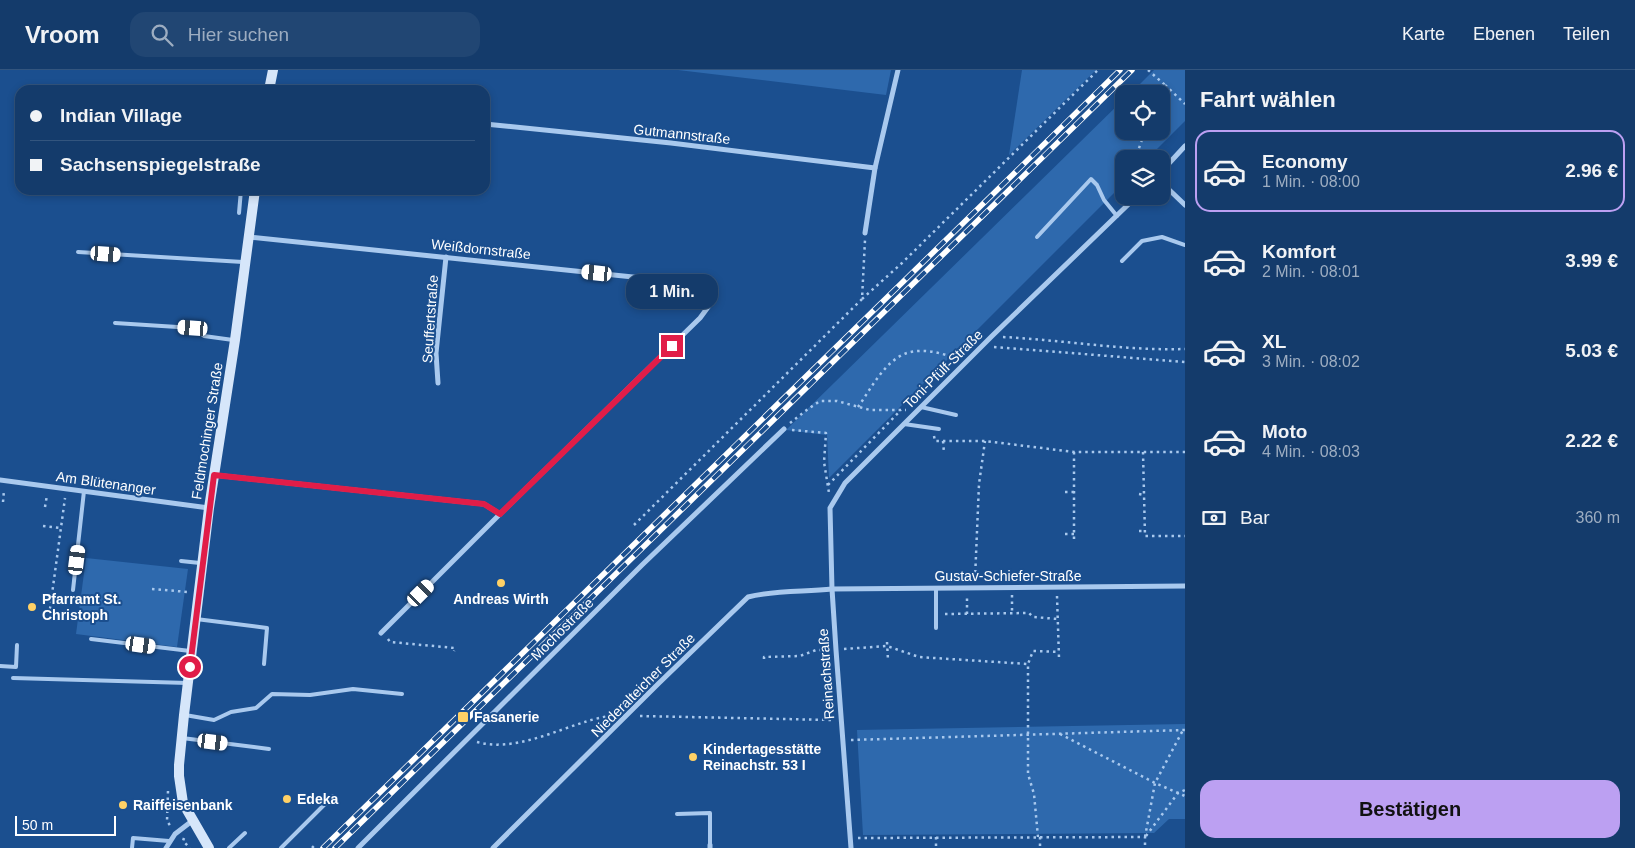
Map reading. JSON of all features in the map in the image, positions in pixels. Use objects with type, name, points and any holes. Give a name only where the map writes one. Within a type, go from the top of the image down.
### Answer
[{"type":"main road","points":[[270,85],[273,70]]},
{"type":"main road","name":"Feldmochinger Straße","points":[[209,848],[183,803],[179,776],[184,715],[209,508],[235,340],[254,195]]},
{"type":"street","points":[[865,234],[876,168],[898,70]]},
{"type":"street","name":"Gutmannstraße","points":[[490,125],[662,142],[876,168]]},
{"type":"street","points":[[1170,162],[1185,146]]},
{"type":"street","points":[[1170,191],[1185,205]]},
{"type":"street","name":"Toni-Pfülf-Straße","points":[[830,508],[846,483],[904,424],[1128,205]]},
{"type":"street","name":"Weißdornstraße","points":[[249,237],[710,285],[714,299],[700,318],[500,514]]},
{"type":"street","name":"Seuffertstraße","points":[[438,383],[436,353],[446,257]]},
{"type":"street","name":"Mochostraße","points":[[358,848],[467,738],[784,429]]},
{"type":"street","points":[[214,475],[484,504],[500,514],[381,633]]},
{"type":"street","name":"Am Blütenanger","points":[[0,480],[209,508]]},
{"type":"street","points":[[830,508],[832,589]]},
{"type":"street","name":"Gustav-Schiefer-Straße","points":[[832,589],[1185,586]]},
{"type":"street","name":"Reinachstraße","points":[[832,589],[851,848]]},
{"type":"street","name":"Niederalteicher Straße","points":[[493,848],[748,598],[764,593],[810,592],[832,589]]},
{"type":"street","points":[[166,848],[175,834],[192,821]]},
{"type":"lane","points":[[1037,237],[1091,179],[1117,216]]},
{"type":"lane","points":[[240,213],[241,195]]},
{"type":"lane","points":[[1122,261],[1142,241],[1162,237],[1185,245]]},
{"type":"lane","points":[[78,252],[246,263]]},
{"type":"lane","points":[[115,323],[193,328],[204,336],[235,340]]},
{"type":"lane","points":[[919,409],[956,415]]},
{"type":"lane","points":[[904,424],[939,429]]},
{"type":"lane","points":[[73,590],[84,491]]},
{"type":"lane","points":[[181,561],[203,563]]},
{"type":"lane","points":[[936,588],[936,628]]},
{"type":"lane","points":[[196,619],[267,628],[264,664]]},
{"type":"lane","points":[[91,639],[192,652]]},
{"type":"lane","points":[[0,666],[16,667],[17,645]]},
{"type":"lane","points":[[13,678],[188,683]]},
{"type":"lane","points":[[184,715],[214,720],[231,712],[256,708],[272,694],[310,695],[353,689],[402,694]]},
{"type":"lane","points":[[182,738],[269,749]]},
{"type":"lane","points":[[280,848],[333,796]]},
{"type":"lane","points":[[677,814],[710,813],[710,846]]},
{"type":"lane","points":[[229,848],[245,833]]},
{"type":"lane","points":[[132,848],[133,838],[169,841]]},
{"type":"path","points":[[634,525],[862,299],[902,263],[1098,70]]},
{"type":"path","points":[[1148,70],[1165,85]]},
{"type":"path","points":[[1170,90],[1185,104]]},
{"type":"path","points":[[862,299],[865,234]]},
{"type":"path","points":[[992,336],[1037,338],[1130,349],[1185,349]]},
{"type":"path","points":[[982,346],[1185,362]]},
{"type":"path","points":[[858,407],[881,374],[897,356],[917,350],[935,352],[967,361]]},
{"type":"path","points":[[784,429],[808,408],[820,401],[837,401],[870,410],[919,409]]},
{"type":"path","points":[[828,485],[901,410]]},
{"type":"path","points":[[784,429],[826,433],[824,462],[830,508]]},
{"type":"path","points":[[935,438],[935,442],[985,442],[1074,452],[1185,452]]},
{"type":"path","points":[[944,442],[944,453]]},
{"type":"path","points":[[975,588],[978,493],[985,442]]},
{"type":"path","points":[[1074,452],[1074,539]]},
{"type":"path","points":[[1144,452],[1145,536],[1185,536]]},
{"type":"path","points":[[50,609],[66,489]]},
{"type":"path","points":[[1065,492],[1074,492]]},
{"type":"path","points":[[1138,494],[1144,495]]},
{"type":"path","points":[[43,526],[60,528]]},
{"type":"path","points":[[1139,532],[1145,531]]},
{"type":"path","points":[[1066,534],[1074,534]]},
{"type":"path","points":[[1057,587],[1058,658]]},
{"type":"path","points":[[967,614],[968,588]]},
{"type":"path","points":[[1012,588],[1012,614]]},
{"type":"path","points":[[152,589],[199,593]]},
{"type":"path","points":[[936,614],[1029,613],[1033,618],[1058,619]]},
{"type":"path","points":[[381,633],[390,642],[455,648],[454,651]]},
{"type":"path","points":[[887,642],[888,660]]},
{"type":"path","points":[[764,659],[764,657],[800,656],[816,650],[887,646],[919,657],[1028,664]]},
{"type":"path","points":[[1040,848],[1034,794],[1028,774],[1028,664],[1033,651],[1058,652]]},
{"type":"path","points":[[467,738],[480,743],[503,745],[548,735],[587,721],[615,714],[627,716],[841,720]]},
{"type":"path","points":[[842,740],[1184,730]]},
{"type":"path","points":[[1146,848],[1145,837],[1155,783],[1184,730]]},
{"type":"path","points":[[1058,733],[1155,783],[1185,796]]},
{"type":"path","points":[[168,784],[167,821],[175,834],[183,841]]},
{"type":"path","points":[[1145,837],[1178,793],[1185,790]]},
{"type":"path","points":[[936,837],[936,848]]},
{"type":"path","points":[[851,838],[1145,837]]},
{"type":"path","points":[[312,848],[316,844]]},
{"type":"shaded area","points":[[678,70],[891,70],[886,95]]},
{"type":"shaded area","points":[[1022,70],[1096,70],[1009,155]]},
{"type":"shaded area","points":[[1154,70],[1185,70],[1185,121],[1170,136],[1170,85],[1139,85]]},
{"type":"shaded area","points":[[1115,108],[1115,140],[1166,140],[1156,150],[1115,150],[1115,192],[829,478],[827,435],[786,430]]},
{"type":"shaded area","points":[[86,558],[188,569],[177,647],[76,634]]},
{"type":"shaded area","points":[[1185,724],[1185,819],[1169,819],[1154,833],[863,835],[857,730]]},
{"type":"railway","points":[[323,848],[1120,70]]},
{"type":"railway","points":[[335,848],[1132,70]]},
{"type":"place","name":"Andreas Wirth","points":[[501,583]]},
{"type":"place","name":"Pfarramt St. Christoph","points":[[32,607]]},
{"type":"place","name":"Fasanerie","points":[[463,717]]},
{"type":"place","name":"Kindertagesstätte Reinachstr. 53 I","points":[[693,757]]},
{"type":"place","name":"Edeka","points":[[287,799]]},
{"type":"place","name":"Raiffeisenbank","points":[[123,805]]},
{"type":"route","points":[[190,667],[214,475],[484,504],[500,514],[672,346]]}]
